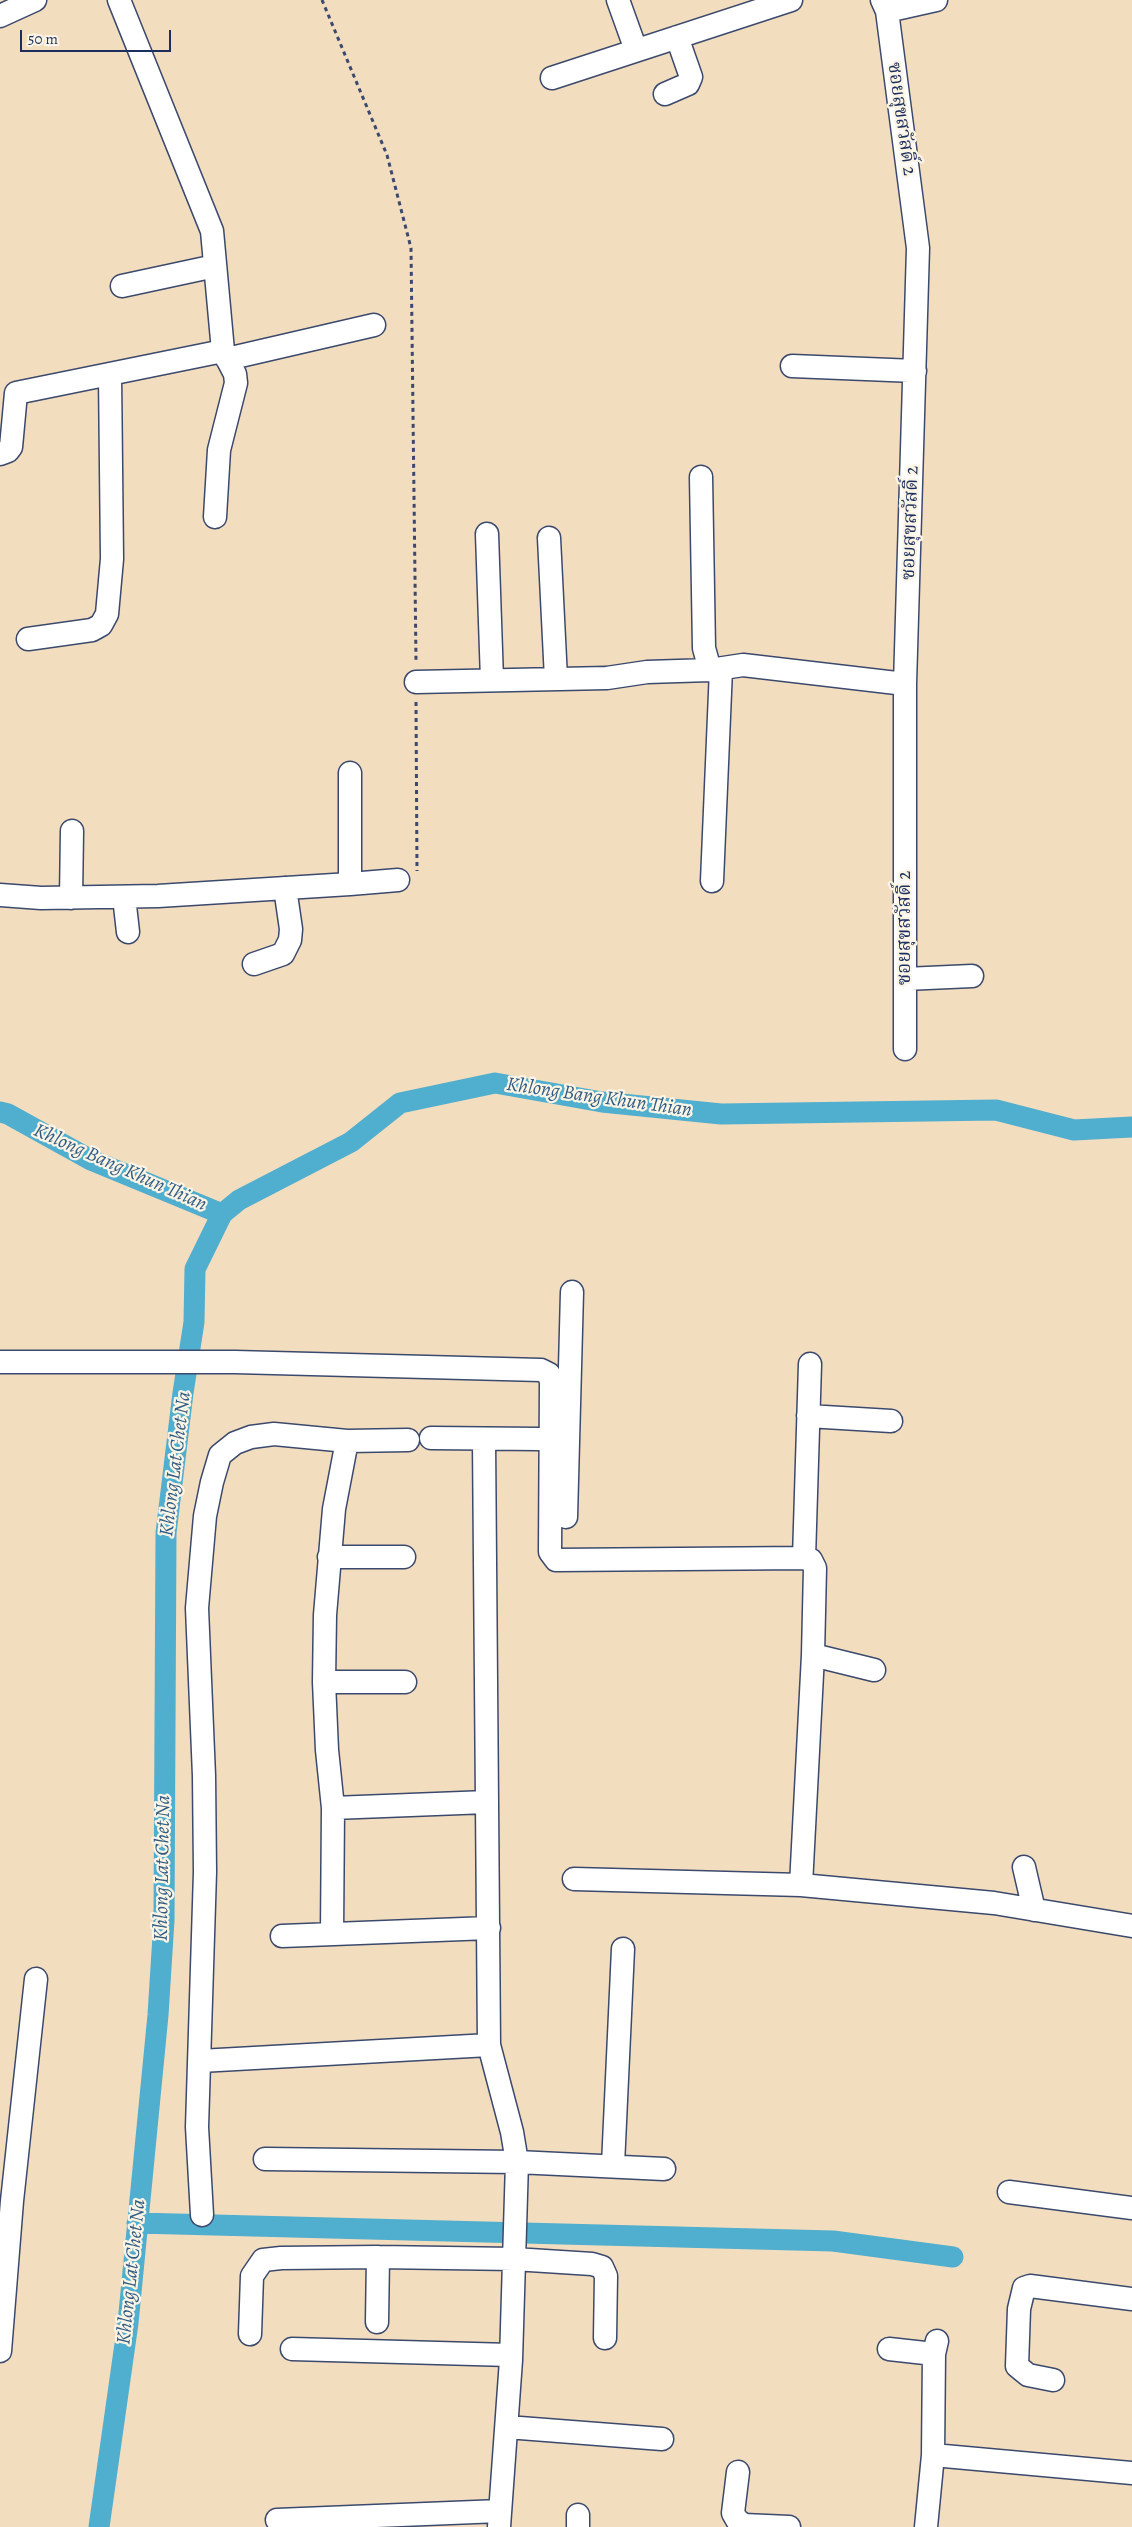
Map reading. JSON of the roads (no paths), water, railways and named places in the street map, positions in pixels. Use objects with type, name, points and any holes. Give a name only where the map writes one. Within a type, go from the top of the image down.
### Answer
[{"type":"street","points":[[0,16],[35,0]]},
{"type":"street","points":[[119,0],[212,230],[225,355],[235,374],[236,383],[219,450],[215,517]]},
{"type":"street","points":[[618,0],[636,50]]},
{"type":"street","points":[[552,78],[791,0]]},
{"type":"street","points":[[884,6],[936,0]]},
{"type":"street","name":"ซอยสุขสวัสดิ์ 2","points":[[884,6],[918,248],[905,684],[905,1049]]},
{"type":"street","points":[[665,94],[688,84],[691,77],[677,37]]},
{"type":"street","points":[[122,286],[215,266]]},
{"type":"street","points":[[0,454],[11,447],[15,394],[110,374],[225,355],[374,325]]},
{"type":"street","points":[[792,366],[915,371]]},
{"type":"street","points":[[28,639],[92,630],[101,624],[108,614],[112,559],[110,374]]},
{"type":"street","points":[[701,477],[704,648],[716,669],[712,882]]},
{"type":"street","points":[[487,534],[492,680]]},
{"type":"street","points":[[549,538],[556,679]]},
{"type":"street","points":[[416,682],[607,678],[647,672],[716,669],[729,665],[743,665],[905,684]]},
{"type":"street","points":[[350,773],[350,884]]},
{"type":"street","points":[[71,898],[72,830]]},
{"type":"street","points":[[0,895],[71,898],[124,897],[398,880]]},
{"type":"street","points":[[254,964],[283,954],[290,940],[292,929],[285,888]]},
{"type":"street","points":[[124,897],[128,932]]},
{"type":"street","points":[[905,979],[972,976]]},
{"type":"street","points":[[565,1561],[572,1292]]},
{"type":"street","points":[[0,1362],[235,1362],[541,1370],[549,1374],[552,1382],[550,1552],[556,1560],[804,1558],[811,1560],[815,1568],[813,1655],[801,1885]]},
{"type":"street","points":[[804,1558],[810,1364]]},
{"type":"street","points":[[808,1416],[891,1421]]},
{"type":"street","points":[[202,2215],[197,2127],[205,1872],[204,1776],[197,1608],[205,1516],[212,1482],[220,1455],[234,1443],[251,1436],[274,1434],[347,1440],[408,1440]]},
{"type":"street","points":[[431,1438],[484,1440],[539,1439]]},
{"type":"street","points":[[332,1934],[333,1808],[327,1750],[324,1616],[329,1557],[347,1440]]},
{"type":"street","points":[[277,2520],[500,2519],[508,2427],[517,2162],[512,2132],[489,2045],[484,1440]]},
{"type":"street","points":[[329,1557],[404,1557]]},
{"type":"street","points":[[813,1655],[874,1670]]},
{"type":"street","points":[[324,1682],[405,1682]]},
{"type":"street","points":[[333,1808],[488,1802]]},
{"type":"street","points":[[1024,1867],[1034,1910]]},
{"type":"street","points":[[574,1879],[801,1885],[994,1903],[1132,1926]]},
{"type":"street","points":[[282,1936],[489,1928]]},
{"type":"street","points":[[613,2164],[623,1949]]},
{"type":"street","points":[[0,2351],[6,2200],[36,1979]]},
{"type":"street","points":[[200,2061],[489,2045]]},
{"type":"street","points":[[265,2159],[613,2164],[664,2169]]},
{"type":"street","points":[[1009,2192],[1132,2208]]},
{"type":"street","points":[[250,2334],[252,2276],[263,2260],[515,2252],[602,2266],[606,2276],[605,2338]]},
{"type":"street","points":[[377,2322],[378,2257]]},
{"type":"street","points":[[1053,2380],[1028,2375],[1017,2366],[1019,2308],[1024,2288],[1030,2286],[1132,2299]]},
{"type":"street","points":[[889,2349],[936,2347],[933,2455],[926,2527]]},
{"type":"street","points":[[292,2349],[510,2355]]},
{"type":"street","points":[[508,2427],[662,2439]]},
{"type":"street","points":[[933,2455],[1132,2473]]},
{"type":"street","points":[[738,2472],[733,2513],[737,2520],[744,2525],[788,2527]]},
{"type":"waterway","name":"Khlong Lat Chet Na","points":[[99,2527],[128,2323],[158,2015],[164,1920],[166,1533],[183,1393],[194,1322],[195,1269],[222,1214],[239,1200],[351,1142],[400,1103],[495,1083],[602,1102],[721,1114],[996,1110],[1074,1130],[1132,1127]]},
{"type":"waterway","name":"Khlong Bang Khun Thian","points":[[0,1112],[8,1114],[91,1160],[222,1214]]},
{"type":"waterway","points":[[137,2223],[833,2241],[953,2257]]}]
